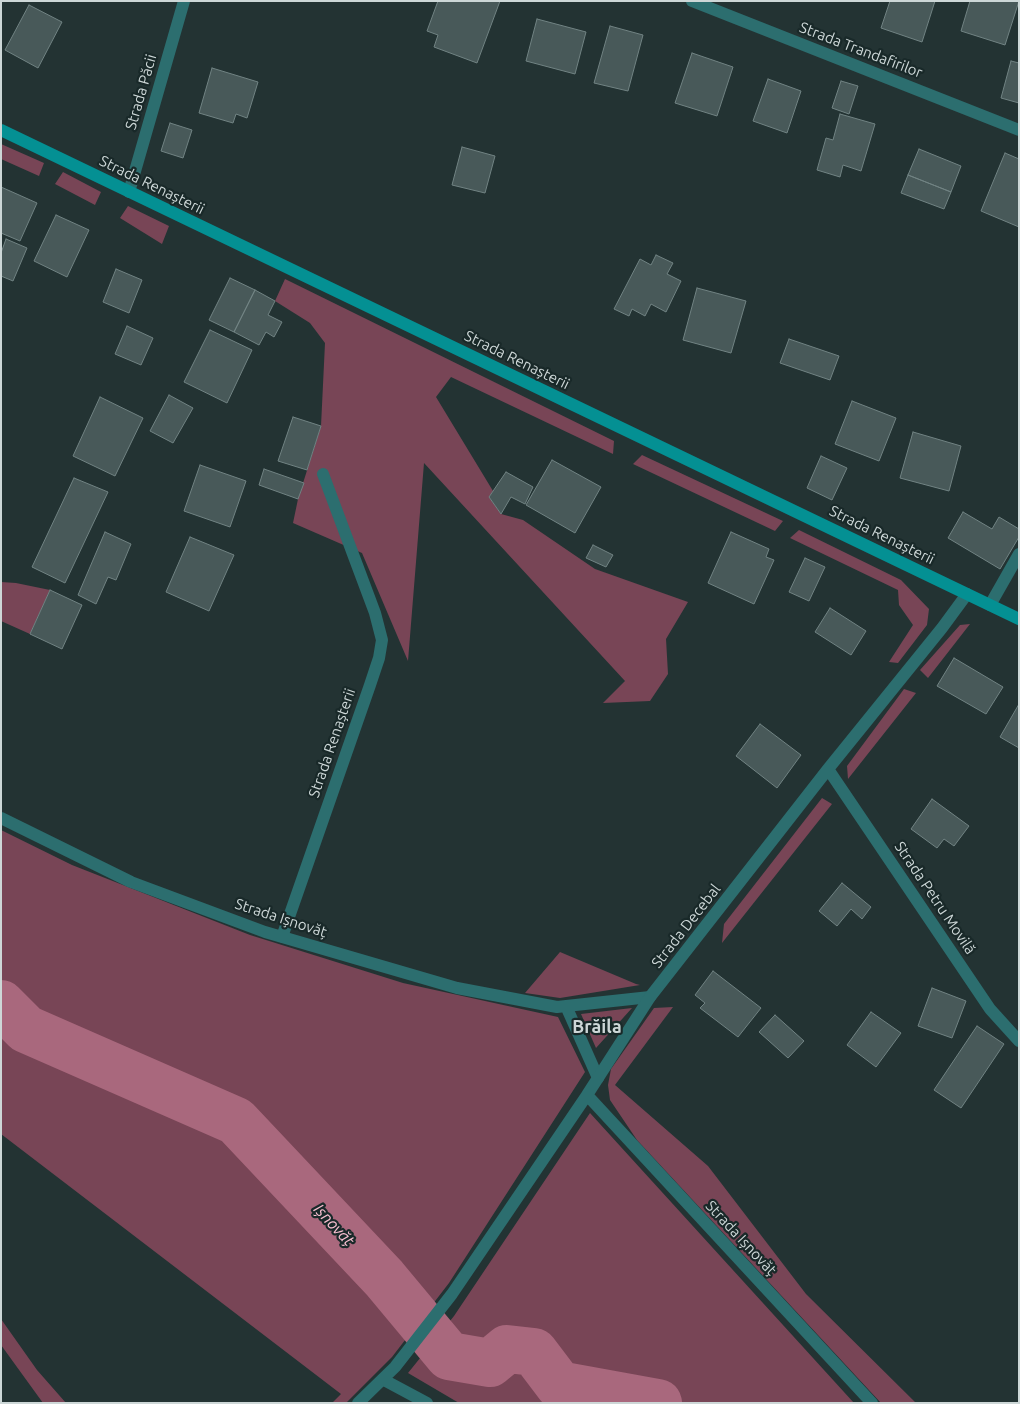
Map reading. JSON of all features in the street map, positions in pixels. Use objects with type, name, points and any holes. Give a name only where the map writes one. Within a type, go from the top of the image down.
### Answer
[{"type":"main road","name":"Strada Renașterii","points":[[1,130],[1019,619]]},
{"type":"street","name":"Strada Păcii","points":[[129,192],[184,1]]},
{"type":"street","name":"Strada Trandafirilor","points":[[692,1],[1019,130]]},
{"type":"street","name":"Strada Renașterii","points":[[282,937],[370,685],[379,658],[382,640],[372,606],[323,474]]},
{"type":"street","points":[[990,605],[1019,554]]},
{"type":"street","name":"Strada Decebal","points":[[384,1380],[452,1294],[587,1095],[650,997],[967,594]]},
{"type":"street","name":"Strada Petru Movilă","points":[[828,770],[990,1009],[1019,1041]]},
{"type":"street","name":"Strada Ișnovăț","points":[[1,818],[131,882],[265,932],[457,988],[557,1007],[650,997]]},
{"type":"street","points":[[566,1006],[598,1078]]},
{"type":"street","name":"Strada Ișnovăț","points":[[587,1095],[872,1403]]},
{"type":"street","points":[[358,1403],[384,1380],[427,1403]]},
{"type":"shaded area","points":[[1,144],[44,163],[39,176],[1,159]]},
{"type":"shaded area","points":[[63,172],[101,192],[95,205],[55,184]]},
{"type":"shaded area","points":[[128,206],[169,226],[162,244],[120,218]]},
{"type":"shaded area","points":[[285,279],[614,441],[613,454],[451,377],[436,397],[493,491],[489,497],[501,514],[523,520],[595,569],[688,602],[666,639],[668,674],[650,701],[603,703],[625,681],[424,463],[408,661],[362,553],[293,523],[298,499],[321,426],[325,343],[310,323],[275,301]]},
{"type":"shaded area","points":[[642,455],[783,521],[775,531],[633,464]]},
{"type":"shaded area","points":[[799,530],[901,580],[929,609],[927,625],[898,663],[889,662],[913,625],[899,605],[898,590],[790,538]]},
{"type":"shaded area","points":[[1,582],[50,590],[30,634],[1,621]]},
{"type":"shaded area","points":[[970,624],[928,678],[920,670],[960,625]]},
{"type":"shaded area","points":[[904,689],[916,693],[848,779],[847,766]]},
{"type":"shaded area","points":[[822,798],[832,804],[722,943],[724,924]]},
{"type":"shaded area","points":[[1,830],[72,865],[250,935],[403,983],[558,1017],[585,1072],[449,1283],[392,1357],[346,1403],[332,1403],[341,1394],[1,1134]]},
{"type":"shaded area","points":[[560,952],[640,985],[560,998],[525,993]]},
{"type":"shaded area","points":[[673,1007],[615,1085],[708,1166],[806,1294],[916,1403],[881,1403],[637,1140],[610,1100],[608,1085],[611,1069],[654,1008]]},
{"type":"shaded area","points":[[632,1008],[596,1048],[581,1014]]},
{"type":"shaded area","points":[[590,1113],[854,1403],[459,1403],[408,1373],[454,1316]]},
{"type":"shaded area","points":[[1,1319],[37,1370],[66,1403],[43,1403],[1,1345]]},
{"type":"building","points":[[438,1],[500,1],[477,63],[434,47],[438,35],[427,31]]},
{"type":"building","points":[[890,1],[935,1],[922,42],[881,28]]},
{"type":"building","points":[[970,1],[1019,1],[1005,45],[961,31]]},
{"type":"building","points":[[29,5],[62,22],[38,68],[5,50]]},
{"type":"building","points":[[537,19],[586,32],[575,74],[526,61]]},
{"type":"building","points":[[610,26],[643,35],[628,91],[594,83]]},
{"type":"building","points":[[692,53],[733,67],[717,116],[675,103]]},
{"type":"building","points":[[1011,61],[1019,63],[1019,103],[1001,98]]},
{"type":"building","points":[[212,68],[258,82],[247,118],[236,114],[233,123],[199,113]]},
{"type":"building","points":[[768,79],[801,91],[787,133],[753,121]]},
{"type":"building","points":[[841,81],[858,86],[849,114],[832,108]]},
{"type":"building","points":[[840,114],[875,124],[861,171],[843,165],[840,177],[817,170],[826,138],[833,140]]},
{"type":"building","points":[[170,123],[192,130],[183,158],[161,151]]},
{"type":"building","points":[[462,147],[495,156],[485,193],[452,185]]},
{"type":"building","points":[[919,149],[961,166],[951,192],[908,175]]},
{"type":"building","points":[[1005,153],[1019,159],[1019,227],[981,211]]},
{"type":"building","points":[[908,175],[951,192],[944,209],[901,193]]},
{"type":"building","points":[[1,187],[37,203],[20,241],[1,233]]},
{"type":"building","points":[[56,215],[89,230],[67,277],[34,261]]},
{"type":"building","points":[[6,239],[27,248],[13,281],[1,276],[1,253]]},
{"type":"building","points":[[656,255],[673,263],[667,274],[681,281],[666,312],[651,304],[645,316],[632,309],[629,316],[614,309],[640,259],[651,265]]},
{"type":"building","points":[[116,269],[142,280],[129,313],[103,302]]},
{"type":"building","points":[[230,278],[255,290],[234,332],[209,320]]},
{"type":"building","points":[[697,288],[746,301],[731,353],[683,340]]},
{"type":"building","points":[[255,290],[275,301],[268,315],[282,322],[274,337],[266,332],[259,345],[234,332]]},
{"type":"building","points":[[127,326],[153,338],[141,365],[115,354]]},
{"type":"building","points":[[210,330],[252,350],[227,403],[184,382]]},
{"type":"building","points":[[789,339],[839,356],[830,380],[780,363]]},
{"type":"building","points":[[169,395],[193,408],[173,443],[150,431]]},
{"type":"building","points":[[100,397],[143,418],[115,476],[73,456]]},
{"type":"building","points":[[852,401],[896,418],[879,461],[835,444]]},
{"type":"building","points":[[293,417],[321,426],[307,470],[278,461]]},
{"type":"building","points":[[913,432],[961,446],[949,491],[900,478]]},
{"type":"building","points":[[821,456],[847,468],[832,500],[807,488]]},
{"type":"building","points":[[552,460],[601,487],[575,533],[526,505]]},
{"type":"building","points":[[200,465],[246,481],[230,527],[184,511]]},
{"type":"building","points":[[264,469],[304,483],[298,499],[259,485]]},
{"type":"building","points":[[506,472],[533,487],[525,504],[511,497],[501,514],[489,497]]},
{"type":"building","points":[[74,478],[108,492],[65,583],[32,567]]},
{"type":"building","points":[[963,512],[992,529],[999,517],[1019,529],[1019,537],[1000,569],[948,538]]},
{"type":"building","points":[[105,532],[131,544],[116,580],[108,577],[96,604],[78,595]]},
{"type":"building","points":[[731,532],[769,549],[766,557],[774,560],[754,604],[708,583]]},
{"type":"building","points":[[190,537],[234,555],[209,611],[166,592]]},
{"type":"building","points":[[593,545],[613,555],[606,567],[586,558]]},
{"type":"building","points":[[805,558],[825,567],[809,601],[789,592]]},
{"type":"building","points":[[50,590],[82,605],[62,649],[30,634]]},
{"type":"building","points":[[830,608],[866,631],[851,655],[815,632]]},
{"type":"building","points":[[954,658],[1003,687],[986,714],[937,686]]},
{"type":"building","points":[[1019,704],[1019,748],[1000,737]]},
{"type":"building","points":[[760,724],[801,755],[777,788],[736,756]]},
{"type":"building","points":[[932,799],[969,826],[954,846],[944,839],[937,848],[911,829]]},
{"type":"building","points":[[842,883],[871,907],[862,919],[851,909],[837,926],[819,911]]},
{"type":"building","points":[[713,971],[761,1008],[738,1037],[700,1008],[705,1003],[695,995]]},
{"type":"building","points":[[932,988],[966,1001],[952,1038],[918,1026]]},
{"type":"building","points":[[871,1012],[901,1033],[876,1067],[847,1045]]},
{"type":"building","points":[[775,1015],[804,1041],[788,1058],[759,1032]]},
{"type":"building","points":[[977,1026],[1004,1044],[961,1108],[934,1090]]},
{"type":"waterway","name":"Ișnovăț","points":[[1,1004],[26,1029],[236,1121],[384,1278],[449,1356],[490,1363],[507,1349],[534,1352],[559,1385],[658,1403]]},
{"type":"district","name":"Brăila","points":[[597,1027]]}]
